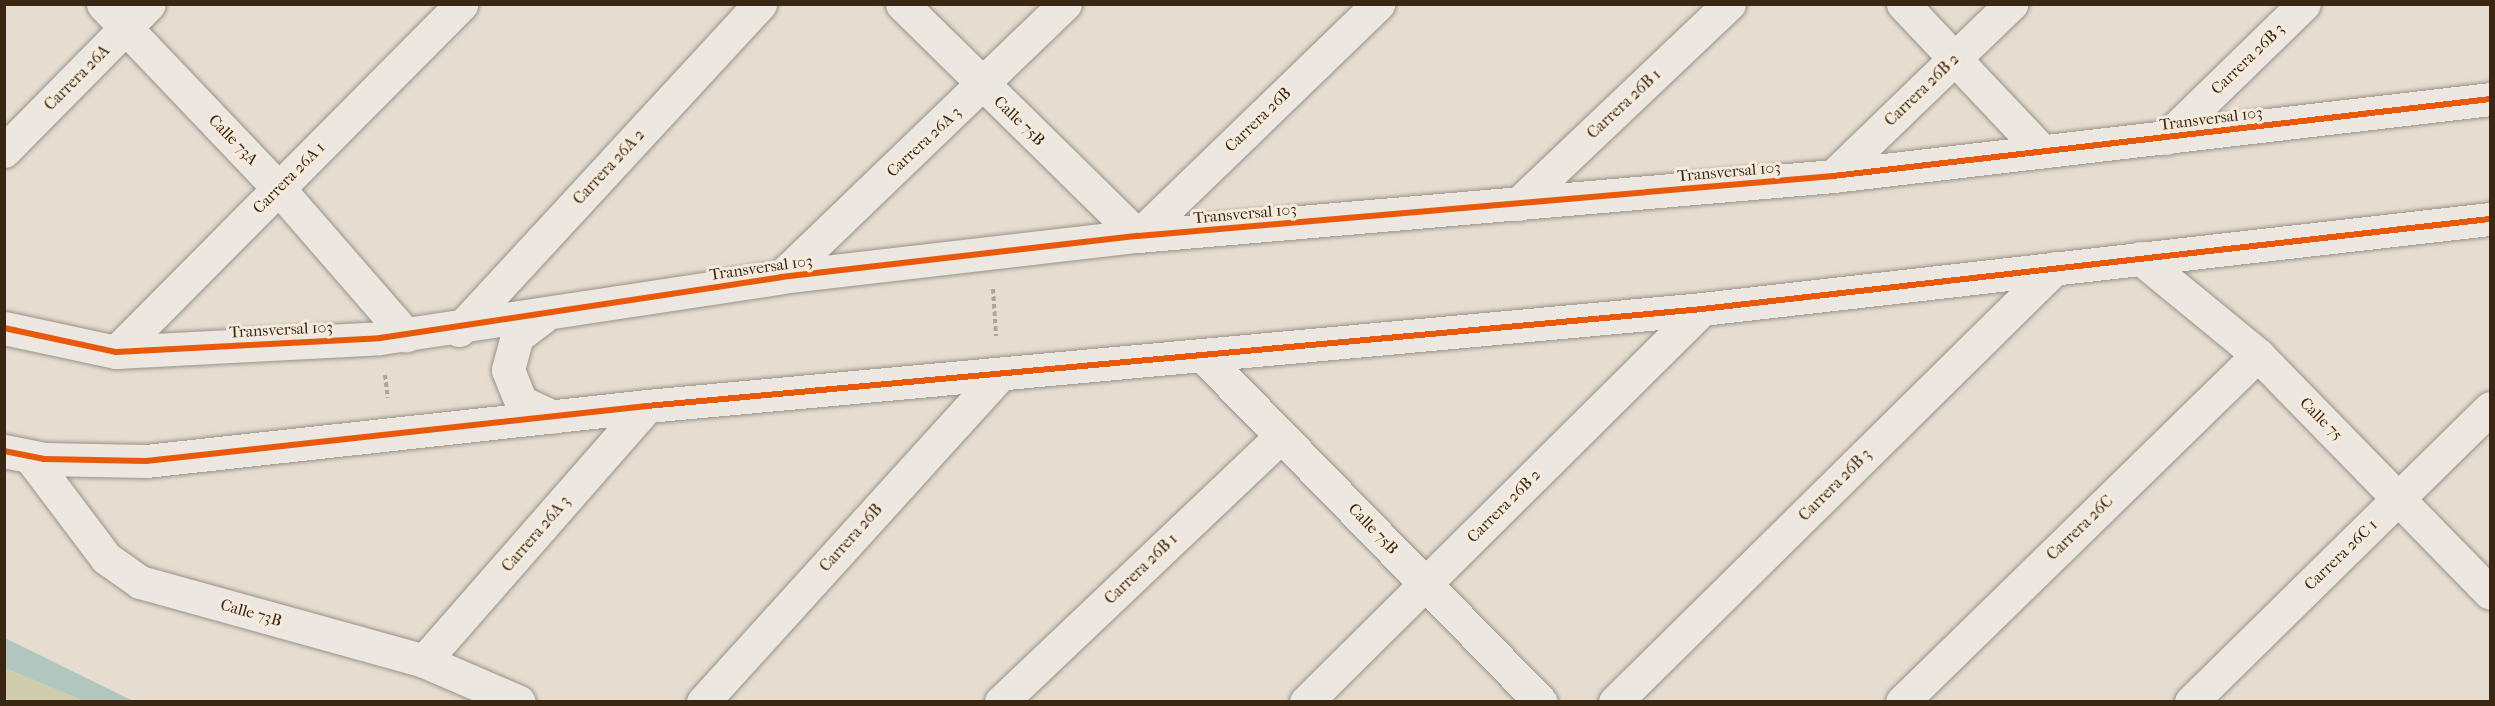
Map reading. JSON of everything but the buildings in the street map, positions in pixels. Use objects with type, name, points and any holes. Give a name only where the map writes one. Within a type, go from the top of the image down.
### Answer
[{"type":"street","name":"Calle 73A","points":[[103,4],[279,189],[393,336]]},
{"type":"street","name":"Carrera 26A","points":[[4,151],[149,4]]},
{"type":"street","name":"Carrera 26A 1","points":[[117,352],[461,4]]},
{"type":"street","name":"Carrera 26A 2","points":[[459,330],[760,4]]},
{"type":"street","name":"Calle 75B","points":[[902,4],[982,87],[1138,236]]},
{"type":"street","name":"Carrera 26A 3","points":[[781,277],[982,87],[1065,4]]},
{"type":"street","name":"Carrera 26B","points":[[1138,236],[1378,4]]},
{"type":"street","name":"Carrera 26B 1","points":[[1518,204],[1730,4]]},
{"type":"street","points":[[1903,4],[2041,150]]},
{"type":"street","name":"Carrera 26B 2","points":[[1833,176],[2011,4]]},
{"type":"street","name":"Carrera 26B 3","points":[[2166,138],[2304,4]]},
{"type":"street","name":"Transversal 103","points":[[4,328],[117,352],[459,330],[781,277],[1138,236],[1833,176],[2490,99]]},
{"type":"street","points":[[17,454],[146,461],[647,406],[1204,357],[1702,309],[2490,219]]},
{"type":"street","name":"Calle 75","points":[[2140,258],[2258,355],[2490,593]]},
{"type":"street","name":"Carrera 26B 3","points":[[1615,702],[2055,268]]},
{"type":"street","name":"Carrera 26B 2","points":[[1306,702],[1702,309]]},
{"type":"street","points":[[544,316],[517,336],[508,370],[521,402],[553,417]]},
{"type":"street","name":"Carrera 26C","points":[[1902,702],[2258,355]]},
{"type":"street","name":"Calle 75B","points":[[1204,357],[1541,702]]},
{"type":"street","name":"Carrera 26B","points":[[703,702],[999,375]]},
{"type":"street","name":"Carrera 26A 3","points":[[424,661],[647,406]]},
{"type":"street","name":"Carrera 26C 1","points":[[2191,702],[2490,408]]},
{"type":"street","name":"Carrera 26B 1","points":[[1001,702],[1281,436]]},
{"type":"street","name":"Calle 73B","points":[[17,454],[105,558],[140,582],[424,661],[519,702]]},
{"type":"path","points":[[990,253],[999,375]]},
{"type":"path","points":[[393,336],[393,434]]},
{"type":"shaded area","points":[[4,638],[133,701],[84,701],[5,668]]},
{"type":"shaded area","points":[[5,668],[84,701],[5,701]]},
{"type":"cycle path","points":[[4,328],[116,352],[380,338],[781,277],[1138,236],[1833,176],[2490,99]]},
{"type":"cycle path","points":[[4,451],[44,459],[146,461],[647,406],[1702,309],[2490,219]]}]
